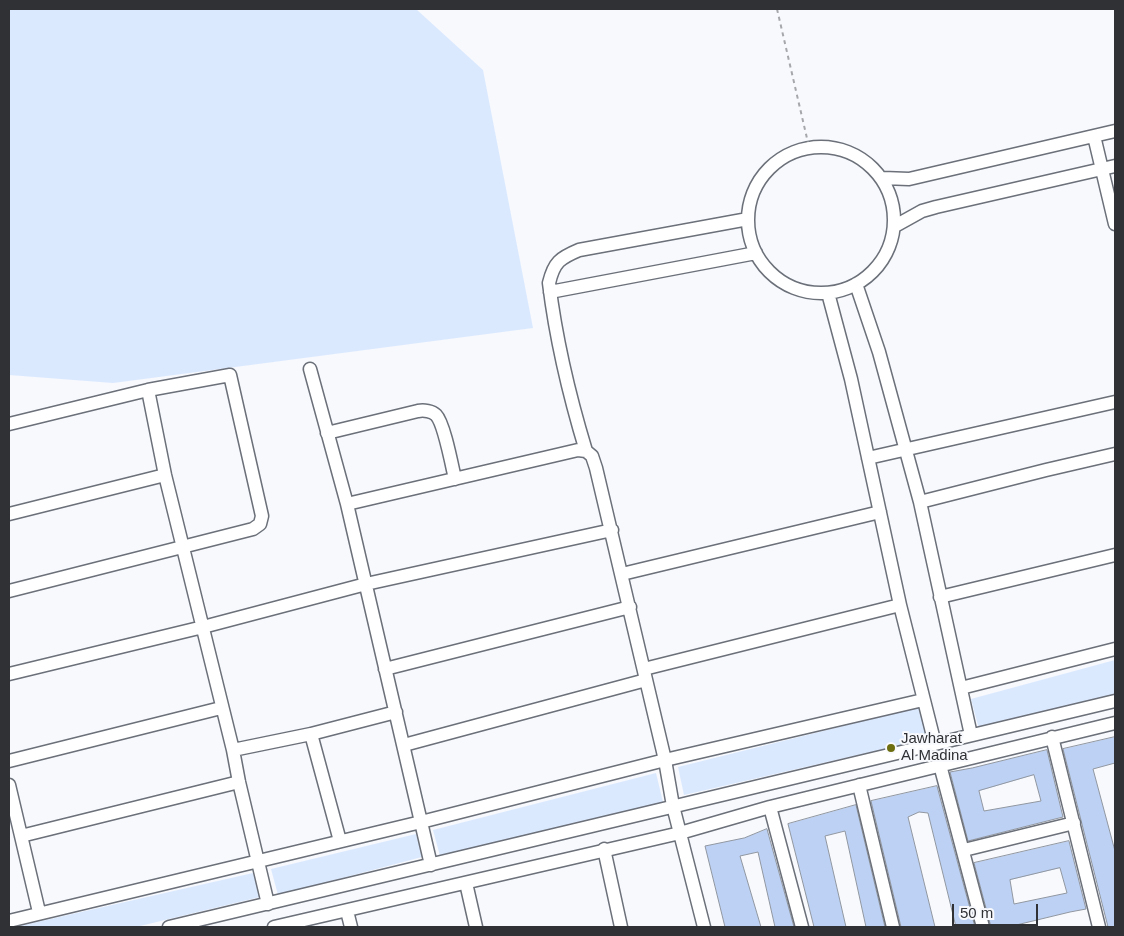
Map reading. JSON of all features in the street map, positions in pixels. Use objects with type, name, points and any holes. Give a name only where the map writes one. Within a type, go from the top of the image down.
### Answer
[{"type":"street","points":[[883,178],[909,179],[1115,131]]},
{"type":"street","points":[[1094,136],[1115,224]]},
{"type":"street","points":[[809,148],[834,148],[857,156],[883,178],[894,209],[895,226],[891,244],[883,260],[871,274],[856,284],[843,290],[828,293],[806,292],[786,284],[769,271],[756,253],[750,236],[748,219],[752,194],[766,172],[785,156],[809,148]]},
{"type":"street","points":[[895,226],[922,211],[936,207],[1115,166]]},
{"type":"street","points":[[704,927],[680,833],[612,530],[596,468],[592,456],[586,450],[568,390],[558,346],[549,283],[556,264],[562,257],[579,250],[748,219]]},
{"type":"street","points":[[550,292],[756,253]]},
{"type":"street","points":[[856,284],[880,352],[920,502],[971,735]]},
{"type":"street","points":[[828,293],[851,379],[900,605],[935,744]]},
{"type":"street","points":[[310,369],[347,504],[431,865]]},
{"type":"street","points":[[9,424],[148,390],[230,375],[262,516],[260,524],[253,529],[9,591]]},
{"type":"street","points":[[148,390],[165,475],[221,708],[233,750],[238,782],[268,904]]},
{"type":"street","points":[[868,458],[1115,402]]},
{"type":"street","points":[[328,433],[423,410],[433,413],[440,421],[455,479]]},
{"type":"street","points":[[347,504],[578,450],[586,450]]},
{"type":"street","points":[[920,502],[1115,454]]},
{"type":"street","points":[[9,514],[165,475]]},
{"type":"street","points":[[622,574],[880,512]]},
{"type":"street","points":[[9,674],[203,627],[366,584],[612,530]]},
{"type":"street","points":[[940,597],[1115,555]]},
{"type":"street","points":[[404,745],[645,674],[900,605]]},
{"type":"street","points":[[385,669],[630,608]]},
{"type":"street","points":[[961,688],[1115,649]]},
{"type":"street","points":[[9,921],[39,912],[421,822],[665,760],[923,700]]},
{"type":"street","points":[[169,927],[1115,700]]},
{"type":"street","points":[[9,761],[221,708]]},
{"type":"street","points":[[233,750],[311,734],[396,712]]},
{"type":"street","points":[[274,927],[680,833],[859,784],[1115,723]]},
{"type":"street","points":[[311,734],[340,841]]},
{"type":"street","points":[[1052,737],[1099,927]]},
{"type":"street","points":[[940,765],[983,927]]},
{"type":"street","points":[[21,836],[238,782]]},
{"type":"street","points":[[859,784],[893,927]]},
{"type":"street","points":[[9,785],[39,912]]},
{"type":"street","points":[[770,807],[802,927]]},
{"type":"street","points":[[964,850],[1074,823]]},
{"type":"street","points":[[604,850],[617,926]]},
{"type":"street","points":[[466,883],[476,927]]},
{"type":"street","points":[[347,911],[351,927]]},
{"type":"path","points":[[777,9],[809,148]]},
{"type":"shaded area","points":[[9,9],[416,9],[483,70],[533,328],[113,383],[9,375]]},
{"type":"shaded area","points":[[1115,660],[1115,697],[980,733],[971,699]]},
{"type":"shaded area","points":[[920,707],[927,739],[684,795],[678,767]]},
{"type":"shaded area","points":[[656,773],[663,802],[440,856],[433,830]]},
{"type":"shaded area","points":[[416,834],[422,857],[278,895],[271,869]]},
{"type":"shaded area","points":[[253,873],[260,897],[136,927],[15,927]]},
{"type":"building","points":[[1115,737],[1115,763],[1093,769],[1115,851],[1115,927],[1108,927],[1063,749]]},
{"type":"building","points":[[1047,750],[1063,817],[968,841],[950,772]],"holes":[[[1034,775],[1041,801],[984,811],[979,791]]]},
{"type":"building","points":[[937,786],[975,927],[956,927],[928,813],[919,812],[908,817],[935,927],[901,927],[871,801]]},
{"type":"building","points":[[856,805],[885,927],[866,927],[845,831],[825,836],[846,927],[814,927],[788,824]]},
{"type":"building","points":[[767,829],[794,927],[775,927],[758,852],[740,856],[761,927],[725,927],[705,846],[744,838]]},
{"type":"building","points":[[1069,841],[1086,909],[1008,927],[991,927],[974,863]],"holes":[[[1060,868],[1067,893],[1014,904],[1010,880]]]},
{"type":"place","name":"Jawharat Al Madina","points":[[891,748]]}]
